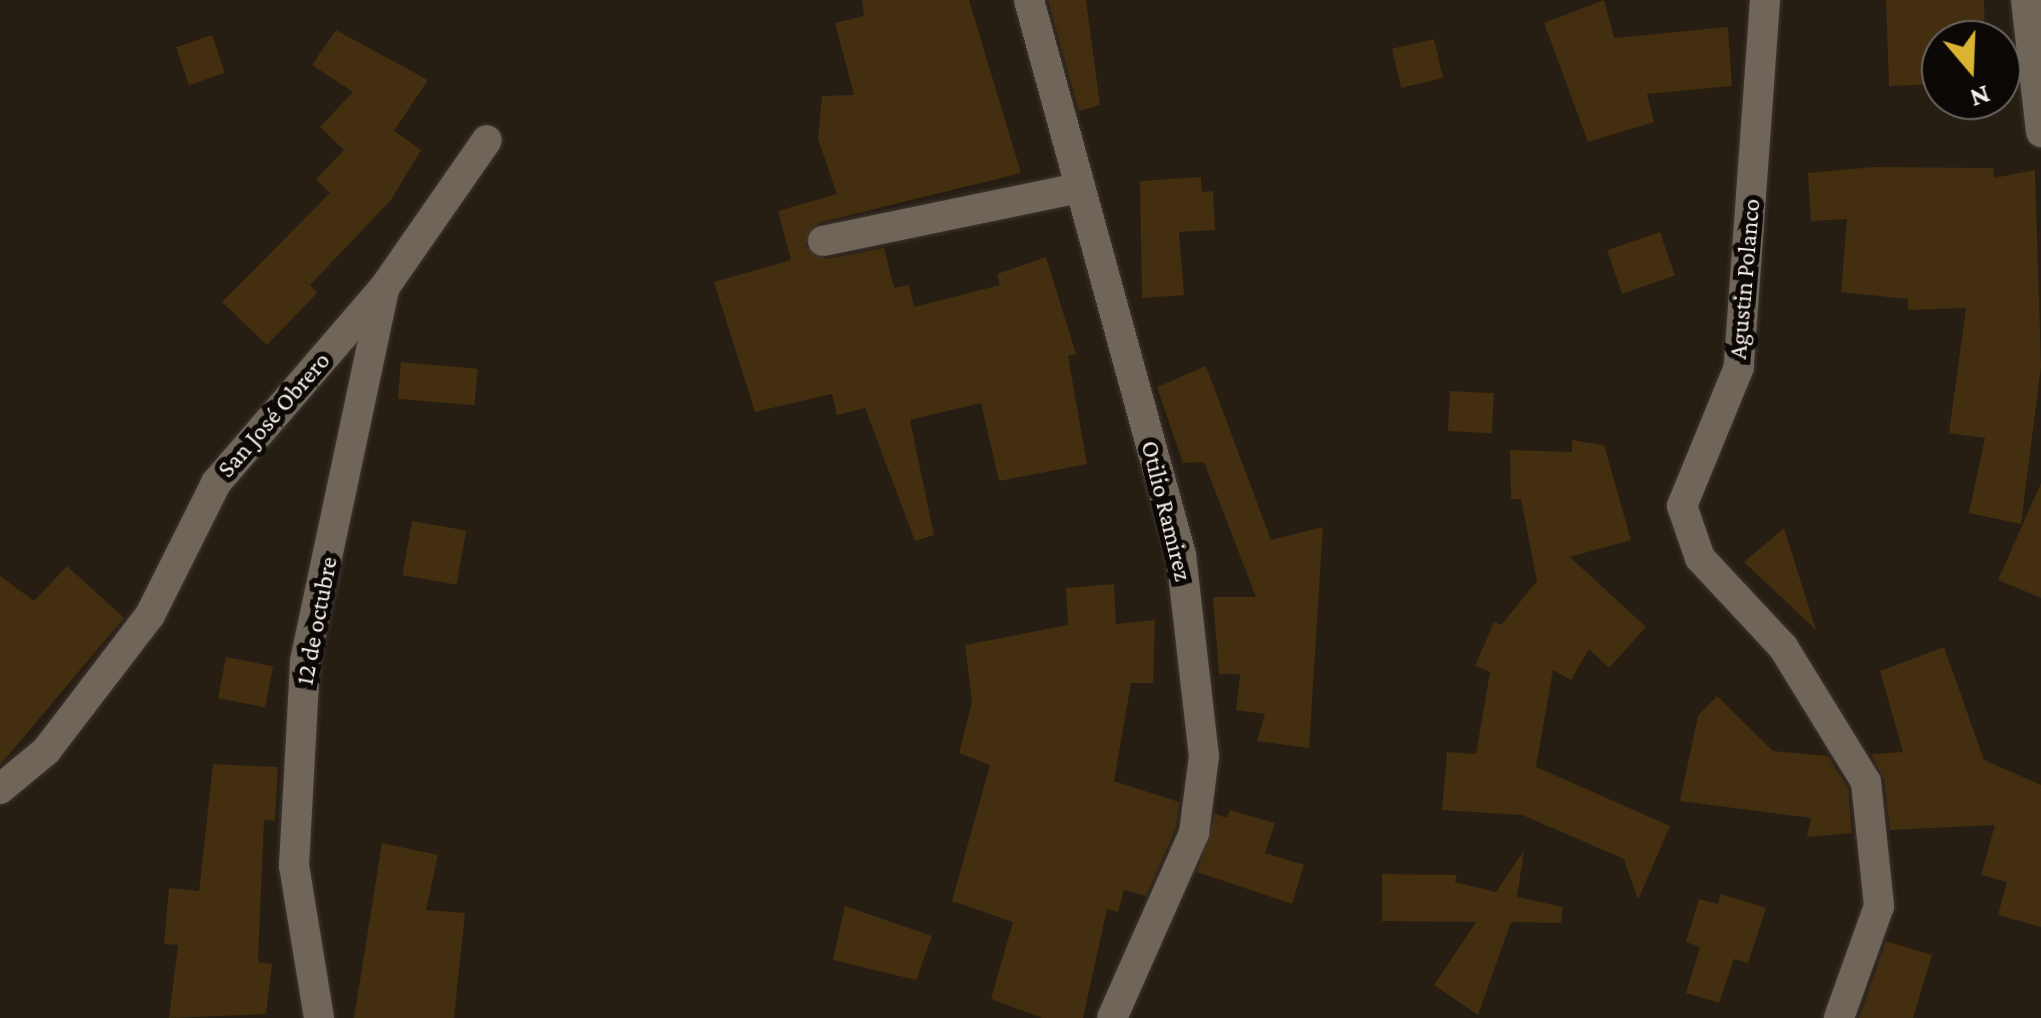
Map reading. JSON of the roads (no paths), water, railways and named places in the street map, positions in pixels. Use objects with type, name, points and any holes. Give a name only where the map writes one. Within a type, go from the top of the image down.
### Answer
[{"type":"street","name":"Otilio Ramirez","points":[[1029,0],[1181,555],[1204,756],[1194,833],[1112,1018]]},
{"type":"street","name":"Agustin Polanco","points":[[1765,0],[1739,367],[1682,506],[1700,558],[1784,647],[1866,782],[1879,906],[1839,1018]]},
{"type":"street","points":[[2026,0],[2041,132]]},
{"type":"street","name":"San José Obrero","points":[[0,789],[46,750],[150,615],[216,483],[384,288],[487,140]]},
{"type":"street","points":[[823,240],[1079,188]]},
{"type":"street","name":"12 de octubre","points":[[319,1018],[294,866],[305,660],[384,288]]}]
